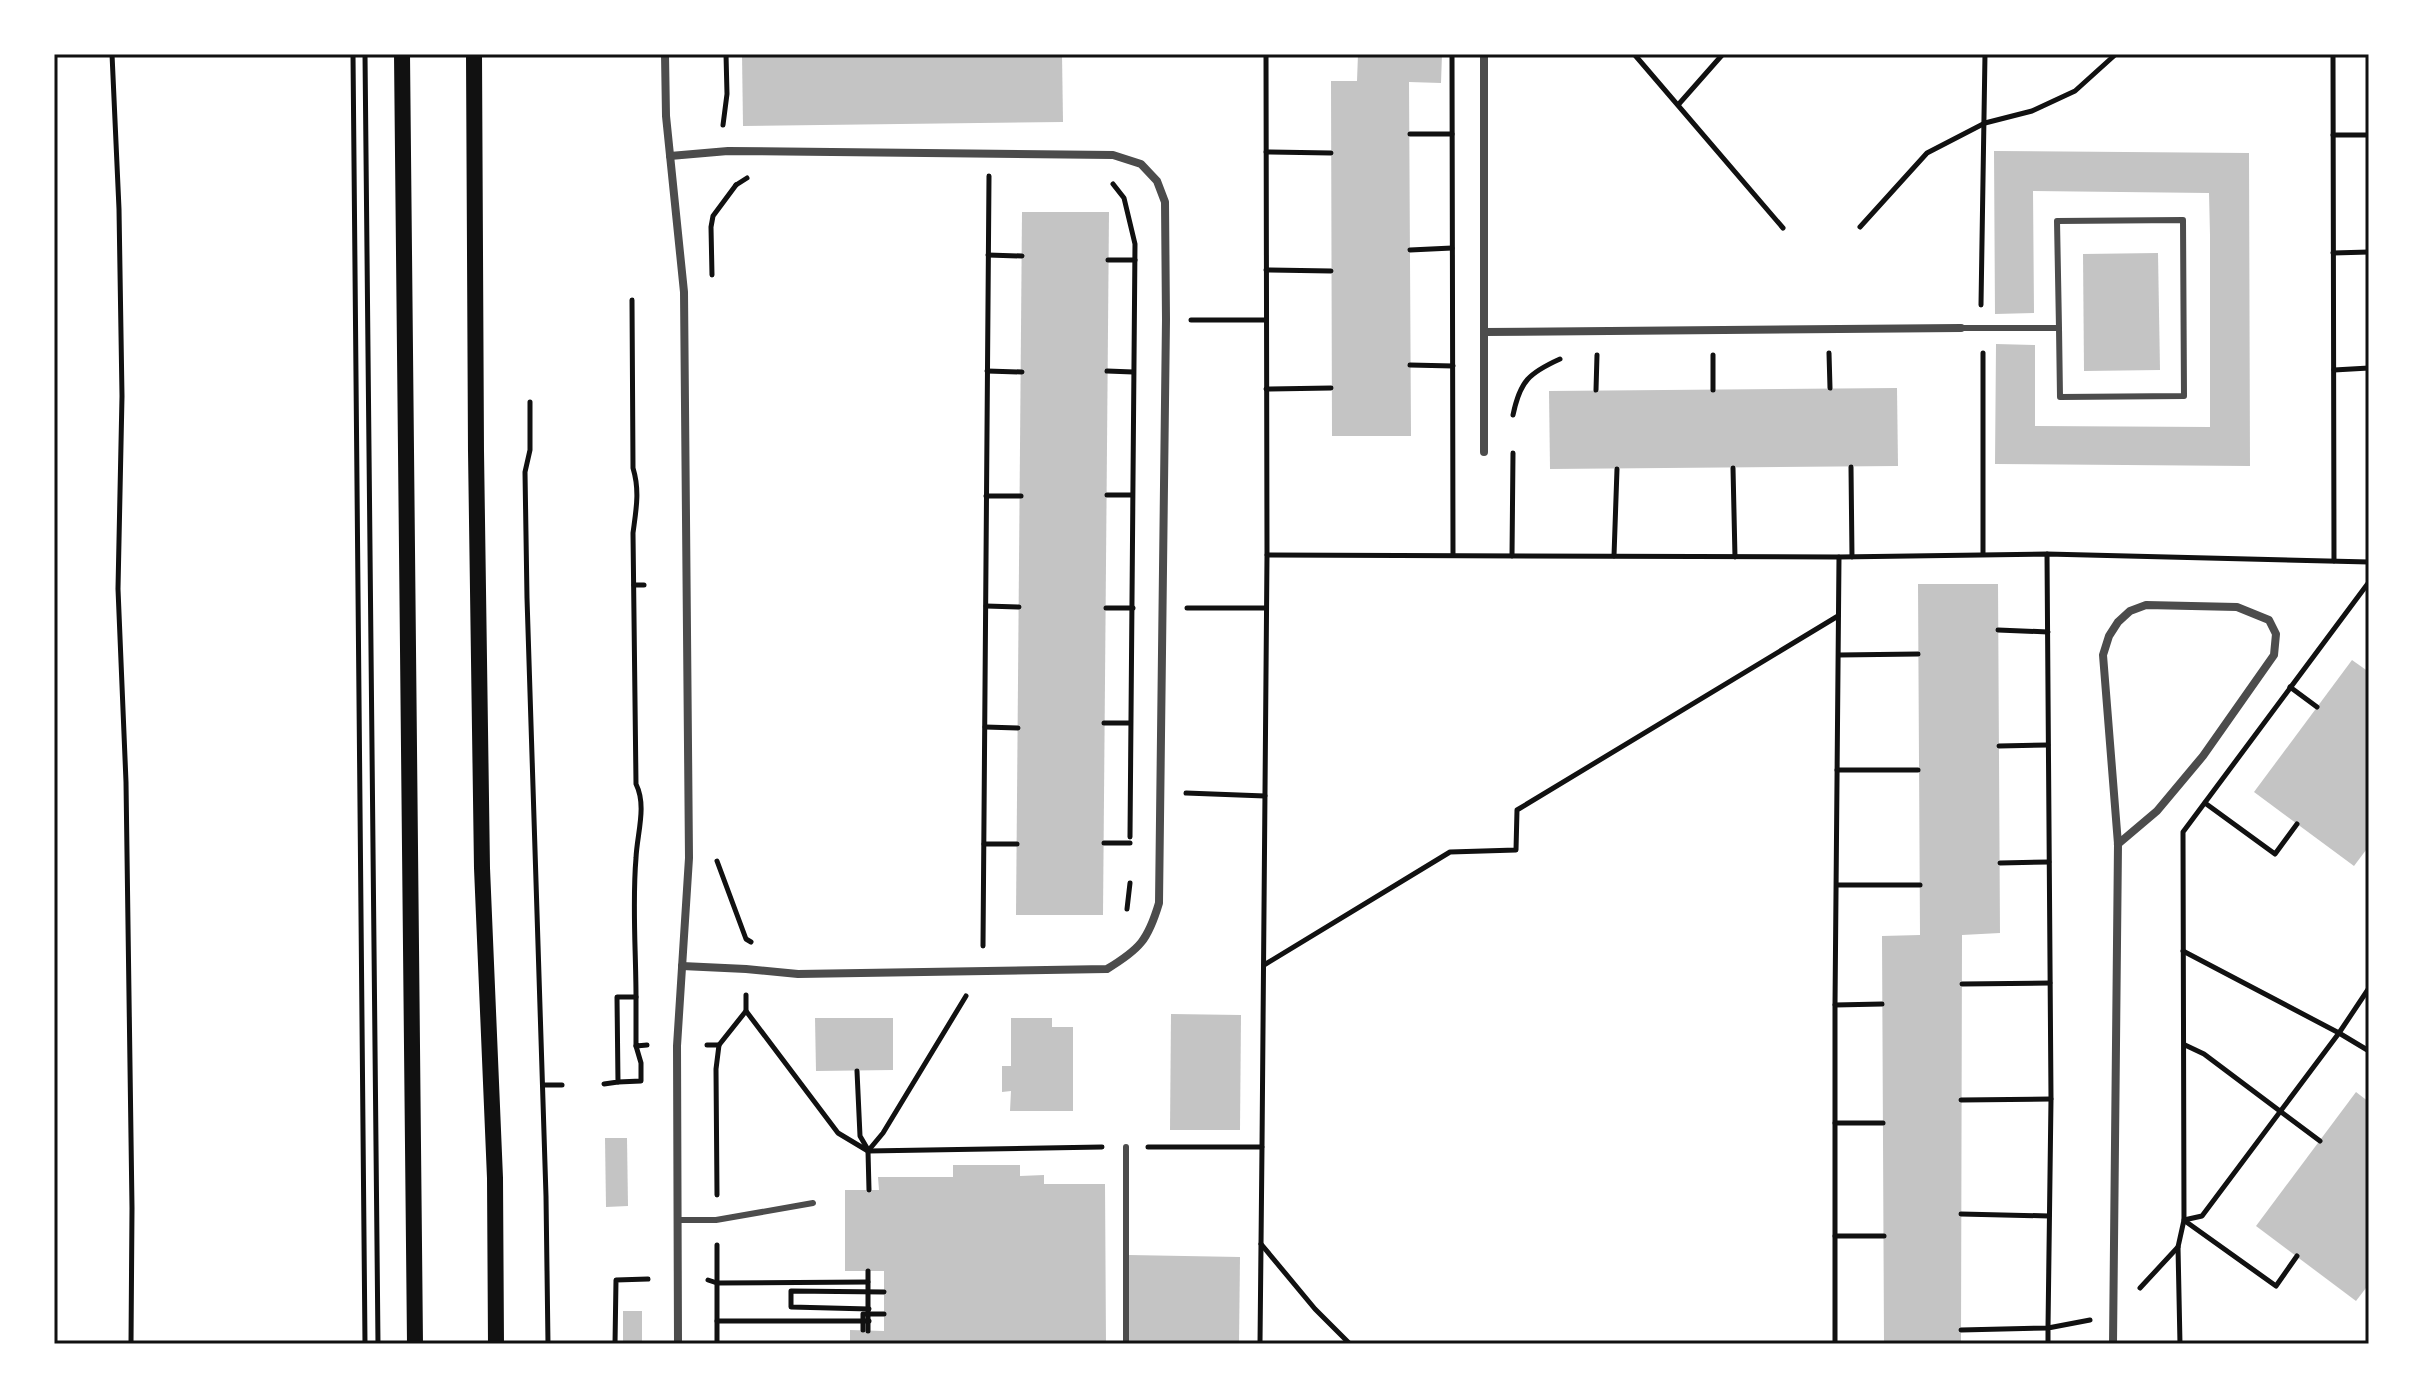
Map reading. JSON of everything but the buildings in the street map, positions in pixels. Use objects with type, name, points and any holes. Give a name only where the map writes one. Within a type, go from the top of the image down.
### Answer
[{"type":"main road","points":[[402,54],[415,1344]]},
{"type":"main road","points":[[474,54],[482,868],[495,1178],[496,1344]]},
{"type":"street","points":[[665,54],[666,116],[684,292],[689,858],[677,1046],[678,1344]]},
{"type":"street","points":[[1484,54],[1484,452]]},
{"type":"street","points":[[670,156],[728,151],[1113,155],[1141,164],[1157,181],[1165,202],[1159,903],[1151,932],[1131,954],[1107,969],[798,974],[682,966]]},
{"type":"street","points":[[1484,332],[1961,328]]},
{"type":"street","points":[[2113,1344],[2118,844],[2103,655],[2109,636],[2118,622],[2130,611],[2146,605],[2237,607],[2269,620],[2276,634],[2274,655],[2203,756],[2157,811],[2118,844]]},
{"type":"lane","points":[[2183,220],[2184,396],[2060,397],[2059,328],[2057,221],[2183,220]]},
{"type":"lane","points":[[1961,328],[2059,328]]},
{"type":"lane","points":[[1126,1147],[1126,1344]]},
{"type":"lane","points":[[678,1220],[716,1220],[813,1203]]},
{"type":"path","points":[[112,54],[119,209],[122,396],[118,589],[126,782],[131,1344]]},
{"type":"path","points":[[353,54],[365,1344]]},
{"type":"path","points":[[365,54],[378,1344]]},
{"type":"path","points":[[723,127],[727,94],[726,54]]},
{"type":"path","points":[[1260,1344],[1267,555],[1266,54]]},
{"type":"path","points":[[1452,54],[1453,555]]},
{"type":"path","points":[[1634,54],[1783,228]]},
{"type":"path","points":[[1678,105],[1723,54]]},
{"type":"path","points":[[1981,328],[1985,54]]},
{"type":"path","points":[[1860,227],[1927,153],[1985,123],[2032,111],[2075,91],[2116,54]]},
{"type":"path","points":[[2333,54],[2334,561]]},
{"type":"path","points":[[1410,134],[1452,134]]},
{"type":"path","points":[[2333,135],[2369,135]]},
{"type":"path","points":[[1266,152],[1331,153]]},
{"type":"path","points":[[868,1151],[883,1133],[983,970],[989,169]]},
{"type":"path","points":[[732,172],[736,185]]},
{"type":"path","points":[[712,289],[713,216],[736,185],[754,173]]},
{"type":"path","points":[[1106,178],[1124,198],[1135,244],[1130,857]]},
{"type":"path","points":[[1410,250],[1452,248]]},
{"type":"path","points":[[2333,253],[2369,252]]},
{"type":"path","points":[[988,255],[1022,256]]},
{"type":"path","points":[[1108,260],[1135,260]]},
{"type":"path","points":[[1266,270],[1331,271]]},
{"type":"path","points":[[604,1084],[641,1081],[641,1063],[636,1046],[635,859],[641,794],[636,784],[633,533],[638,500],[633,468],[632,300]]},
{"type":"path","points":[[1134,320],[1266,320]]},
{"type":"path","points":[[1968,352],[1983,352],[1983,554]]},
{"type":"path","points":[[1596,390],[1597,353]]},
{"type":"path","points":[[1584,354],[1611,353]]},
{"type":"path","points":[[1698,353],[1727,353]]},
{"type":"path","points":[[1713,353],[1713,390]]},
{"type":"path","points":[[1814,353],[1829,353],[1830,388]]},
{"type":"path","points":[[1513,429],[1519,388],[1538,369],[1572,354]]},
{"type":"path","points":[[1410,365],[1453,366]]},
{"type":"path","points":[[2334,370],[2369,368]]},
{"type":"path","points":[[987,371],[1022,372]]},
{"type":"path","points":[[1107,371],[1133,372]]},
{"type":"path","points":[[1266,389],[1331,388]]},
{"type":"path","points":[[530,402],[530,450],[525,472],[527,598],[544,1035],[548,1344]]},
{"type":"path","points":[[1512,556],[1513,445]]},
{"type":"path","points":[[1851,467],[1852,557]]},
{"type":"path","points":[[1733,468],[1735,557]]},
{"type":"path","points":[[1614,556],[1617,469]]},
{"type":"path","points":[[1107,495],[1132,495]]},
{"type":"path","points":[[986,496],[1021,496]]},
{"type":"path","points":[[1267,555],[1852,557],[2047,554],[2369,562]]},
{"type":"path","points":[[1961,1330],[2048,1328],[2051,1099],[2047,554]]},
{"type":"path","points":[[1835,1344],[1839,557]]},
{"type":"path","points":[[2180,1344],[2178,1247],[2184,1220],[2183,832],[2369,582]]},
{"type":"path","points":[[634,585],[644,585]]},
{"type":"path","points":[[986,606],[1019,607]]},
{"type":"path","points":[[1106,608],[1266,608]]},
{"type":"path","points":[[1263,965],[1450,852],[1516,850],[1517,810],[1839,615]]},
{"type":"path","points":[[1998,630],[2048,632]]},
{"type":"path","points":[[1838,655],[1918,654]]},
{"type":"path","points":[[2290,687],[2317,707]]},
{"type":"path","points":[[1104,723],[1130,723]]},
{"type":"path","points":[[985,727],[1018,728]]},
{"type":"path","points":[[1999,746],[2048,745]]},
{"type":"path","points":[[1837,770],[1918,770]]},
{"type":"path","points":[[1130,793],[1265,796]]},
{"type":"path","points":[[2205,803],[2275,854],[2297,824]]},
{"type":"path","points":[[1104,843],[1130,843]]},
{"type":"path","points":[[984,844],[1017,844]]},
{"type":"path","points":[[717,847],[717,863],[746,939],[746,1011],[838,1133],[868,1151],[1262,1147]]},
{"type":"path","points":[[2000,863],[2049,862]]},
{"type":"path","points":[[1122,919],[1127,911],[1130,871]]},
{"type":"path","points":[[1836,885],[1920,885]]},
{"type":"path","points":[[746,939],[753,943]]},
{"type":"path","points":[[2183,951],[2369,1051]]},
{"type":"path","points":[[1962,984],[2050,983]]},
{"type":"path","points":[[2184,1220],[2202,1216],[2369,988]]},
{"type":"path","points":[[618,1082],[617,997],[636,997]]},
{"type":"path","points":[[1835,1005],[1882,1004]]},
{"type":"path","points":[[717,1344],[716,1069],[719,1045],[746,1011]]},
{"type":"path","points":[[636,1046],[647,1045]]},
{"type":"path","points":[[707,1045],[719,1045]]},
{"type":"path","points":[[2185,1045],[2204,1054],[2320,1141]]},
{"type":"path","points":[[857,1071],[860,1136],[868,1151],[869,1190]]},
{"type":"path","points":[[543,1085],[562,1085]]},
{"type":"path","points":[[1961,1100],[2051,1099]]},
{"type":"path","points":[[1835,1123],[1883,1123]]},
{"type":"path","points":[[1961,1214],[2049,1216]]},
{"type":"path","points":[[2184,1220],[2276,1286],[2297,1256]]},
{"type":"path","points":[[1835,1236],[1884,1236]]},
{"type":"path","points":[[1261,1244],[1315,1309],[1350,1344]]},
{"type":"path","points":[[866,1330],[868,1271]]},
{"type":"path","points":[[615,1344],[616,1280],[648,1279]]},
{"type":"path","points":[[708,1280],[717,1283],[868,1282]]},
{"type":"path","points":[[869,1309],[791,1307],[791,1291],[884,1292]]},
{"type":"path","points":[[866,1321],[863,1314],[884,1314]]},
{"type":"path","points":[[717,1321],[866,1321]]}]
